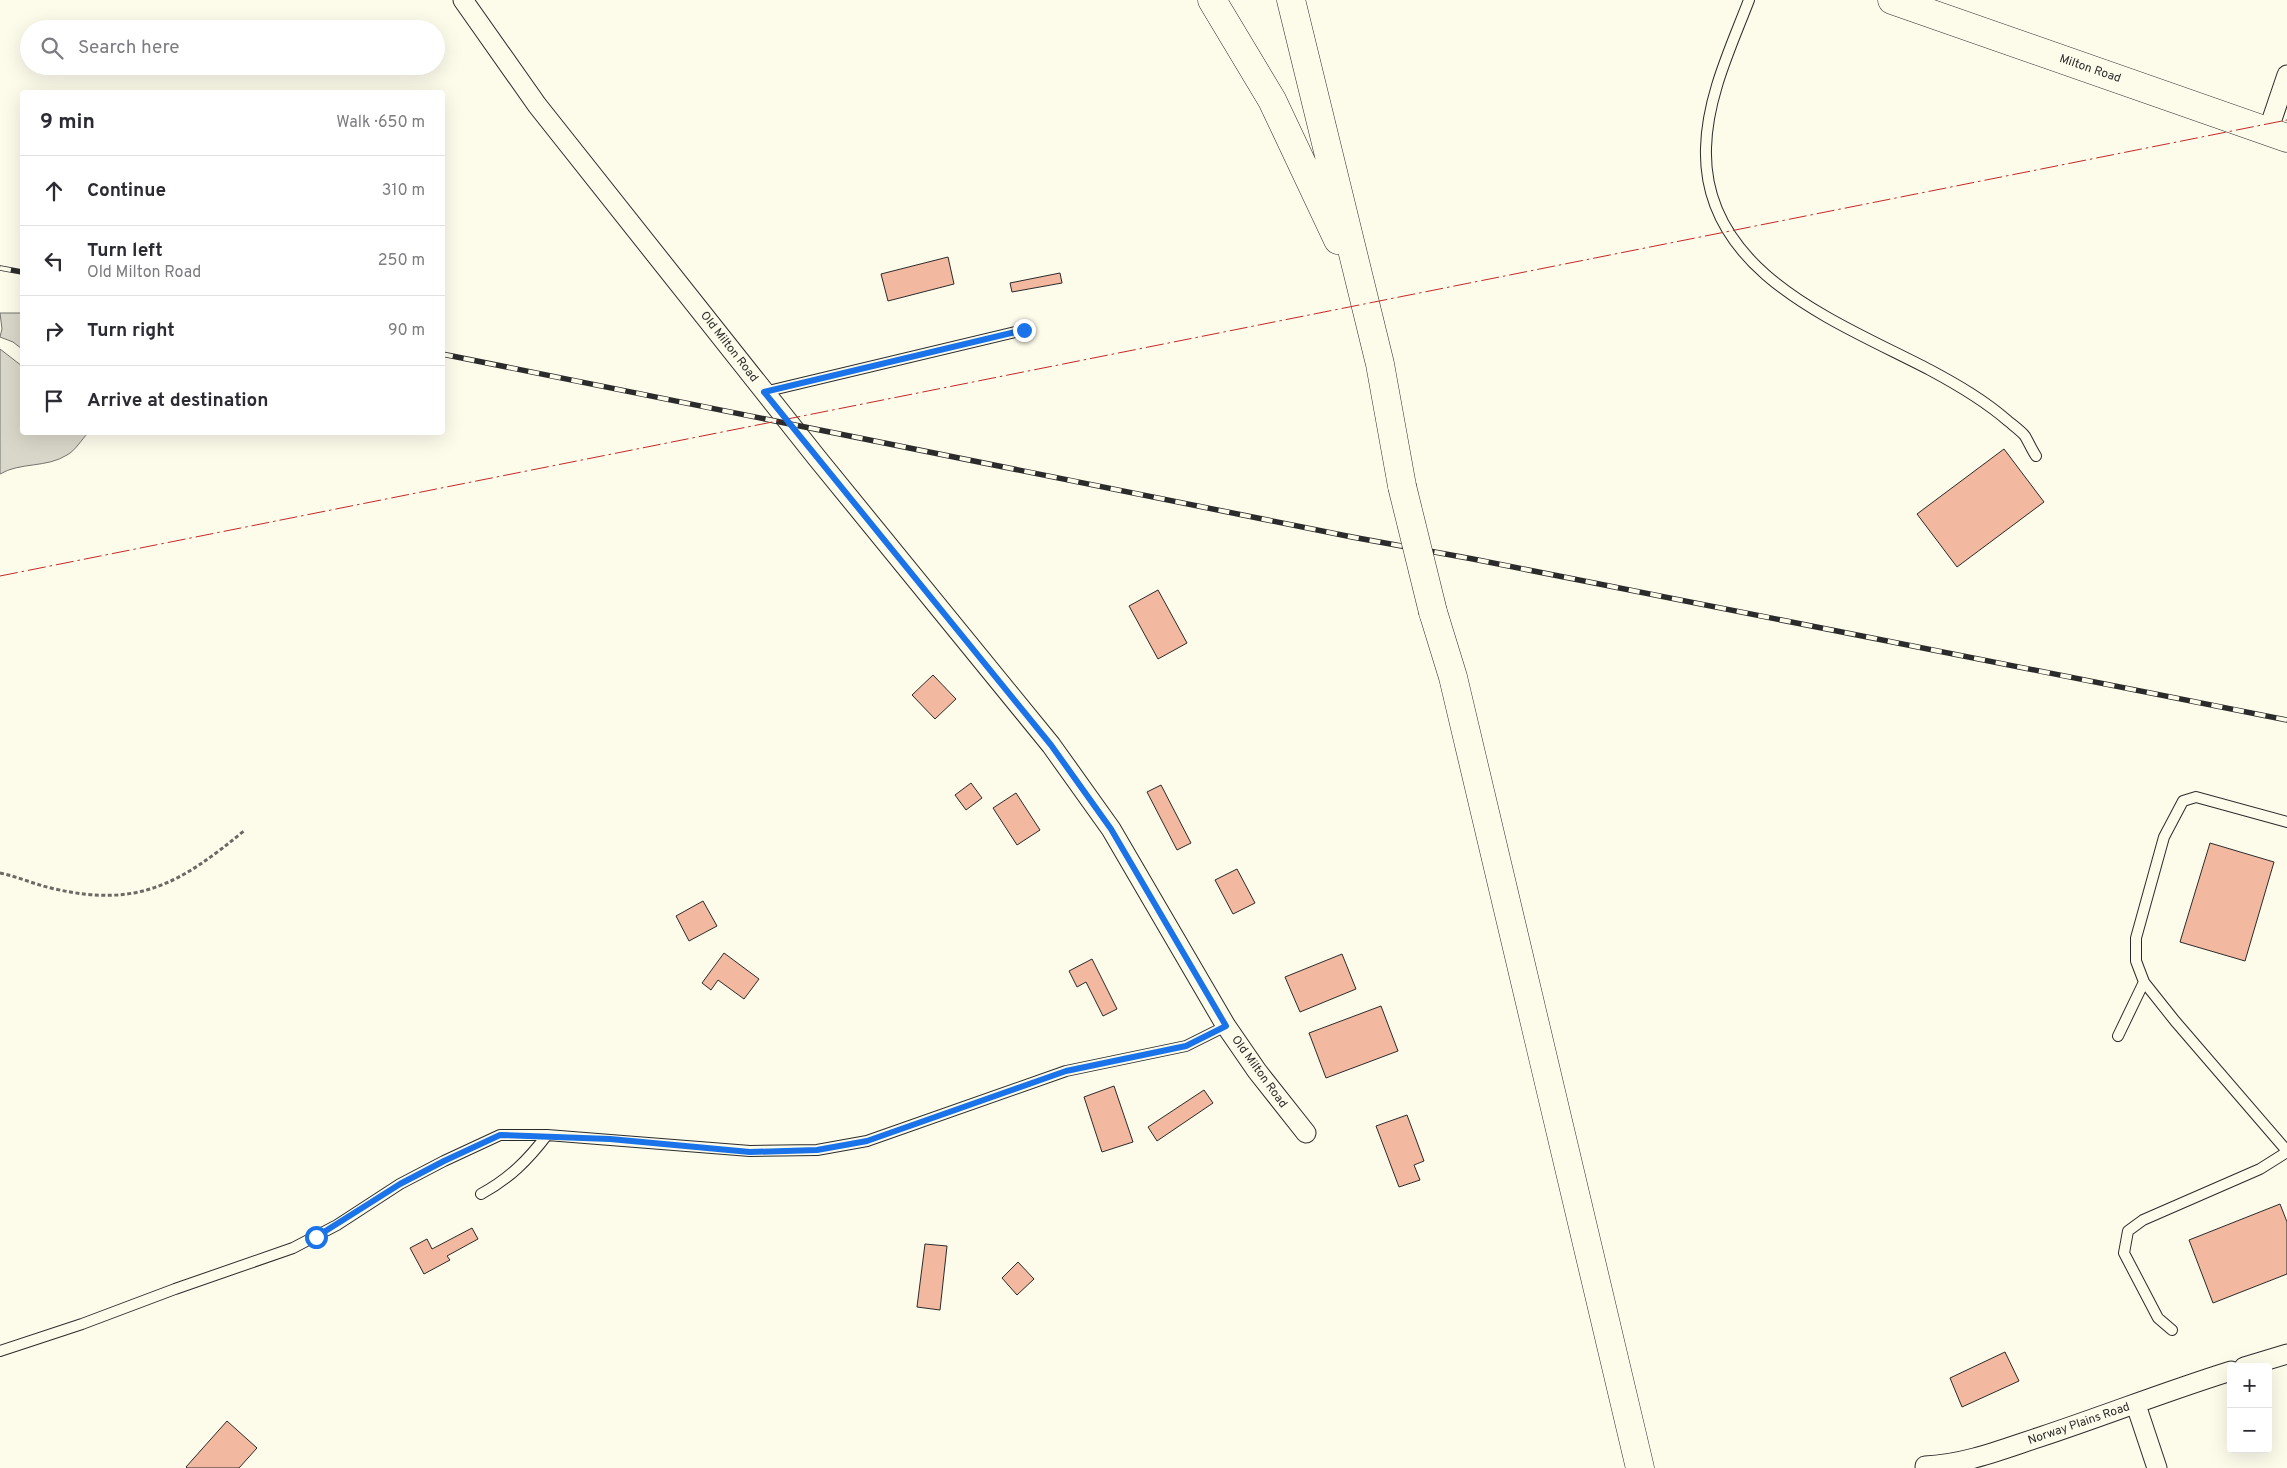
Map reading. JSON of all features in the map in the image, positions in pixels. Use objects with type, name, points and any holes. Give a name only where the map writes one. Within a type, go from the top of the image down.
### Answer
[{"type":"main road","points":[[1212,0],[1272,100],[1362,290]]},
{"type":"main road","points":[[1291,0],[1380,364],[1402,486],[1433,612],[1453,677],[1640,1468]]},
{"type":"main road","name":"Milton Road","points":[[1892,0],[2277,135]]},
{"type":"street","name":"Old Milton Road","points":[[463,0],[537,105],[764,392],[1051,745],[1111,829],[1226,1026],[1257,1071],[1306,1133]]},
{"type":"street","points":[[2277,135],[2287,75]]},
{"type":"street","points":[[2257,1363],[2287,1354]]},
{"type":"street","name":"Norway Plains Road","points":[[1925,1466],[1974,1459],[2227,1372]]},
{"type":"street","points":[[2136,1405],[2157,1468]]},
{"type":"lane","points":[[1749,0],[1721,74],[1708,123],[1706,147],[1706,174],[1711,197],[1730,235],[1770,279],[1809,308],[1853,333],[1965,388],[1986,402],[2025,435],[2036,456]]},
{"type":"lane","points":[[764,392],[1024,330]]},
{"type":"lane","points":[[2172,1330],[2158,1318],[2124,1253],[2128,1231],[2142,1220],[2260,1169],[2287,1152],[2144,982],[2136,960],[2136,938],[2164,837],[2183,801],[2196,797],[2287,822]]},
{"type":"lane","points":[[2118,1036],[2144,982]]},
{"type":"lane","points":[[0,1351],[82,1324],[174,1288],[293,1248],[337,1224],[400,1184],[500,1135],[547,1135],[750,1152],[817,1150],[867,1141],[1066,1071],[1186,1046],[1226,1026]]},
{"type":"lane","points":[[481,1194],[502,1183],[527,1161],[547,1135]]},
{"type":"path","points":[[0,873],[53,889],[94,896],[126,896],[158,888],[185,874],[220,851],[245,830]]},
{"type":"shaded area","points":[[0,313],[20,313],[20,347],[13,342],[0,337],[2,329]]},
{"type":"shaded area","points":[[0,349],[20,364],[20,435],[86,435],[76,448],[59,459],[8,470],[0,474]]},
{"type":"building","points":[[948,257],[954,284],[888,301],[881,274]]},
{"type":"building","points":[[1060,273],[1062,283],[1012,292],[1010,283]]},
{"type":"building","points":[[2004,449],[2044,502],[1957,567],[1917,514]]},
{"type":"building","points":[[1158,590],[1187,643],[1158,659],[1129,606]]},
{"type":"building","points":[[933,675],[956,699],[935,719],[912,695]]},
{"type":"building","points":[[971,783],[982,798],[966,810],[955,795]]},
{"type":"building","points":[[1161,785],[1191,843],[1177,850],[1147,792]]},
{"type":"building","points":[[1016,793],[1040,830],[1017,845],[993,808]]},
{"type":"building","points":[[2210,843],[2274,862],[2245,961],[2180,942]]},
{"type":"building","points":[[1237,869],[1255,903],[1233,914],[1215,880]]},
{"type":"building","points":[[703,901],[717,926],[689,941],[676,916]]},
{"type":"building","points":[[724,953],[759,979],[744,999],[718,980],[711,990],[702,983]]},
{"type":"building","points":[[1342,954],[1356,989],[1300,1012],[1285,977]]},
{"type":"building","points":[[1092,959],[1117,1009],[1103,1016],[1086,982],[1077,987],[1069,971]]},
{"type":"building","points":[[1381,1006],[1398,1051],[1326,1078],[1309,1033]]},
{"type":"building","points":[[1114,1086],[1133,1142],[1102,1152],[1084,1097]]},
{"type":"building","points":[[1204,1090],[1213,1103],[1157,1141],[1148,1127]]},
{"type":"building","points":[[1407,1115],[1424,1161],[1414,1165],[1420,1180],[1399,1187],[1376,1126]]},
{"type":"building","points":[[2280,1204],[2287,1222],[2287,1274],[2213,1303],[2189,1240]]},
{"type":"building","points":[[472,1228],[478,1239],[447,1256],[450,1260],[424,1274],[410,1248],[427,1239],[432,1249]]},
{"type":"building","points":[[925,1244],[947,1246],[940,1310],[917,1307]]},
{"type":"building","points":[[1018,1262],[1034,1279],[1017,1295],[1002,1278]]},
{"type":"building","points":[[2005,1352],[2019,1381],[1962,1407],[1950,1378]]},
{"type":"building","points":[[227,1421],[257,1448],[239,1468],[187,1468],[186,1467]]},
{"type":"railway","points":[[0,268],[20,272]]},
{"type":"railway","points":[[445,355],[1352,537],[1473,559],[2287,720]]},
{"type":"power","points":[[0,576],[2287,120]]},
{"type":"route","points":[[316,1237],[400,1184],[500,1135],[547,1135],[610,1139],[750,1152],[817,1150],[867,1141],[1066,1071],[1186,1046],[1226,1026],[1111,829],[1051,745],[764,392],[1024,330]]}]
